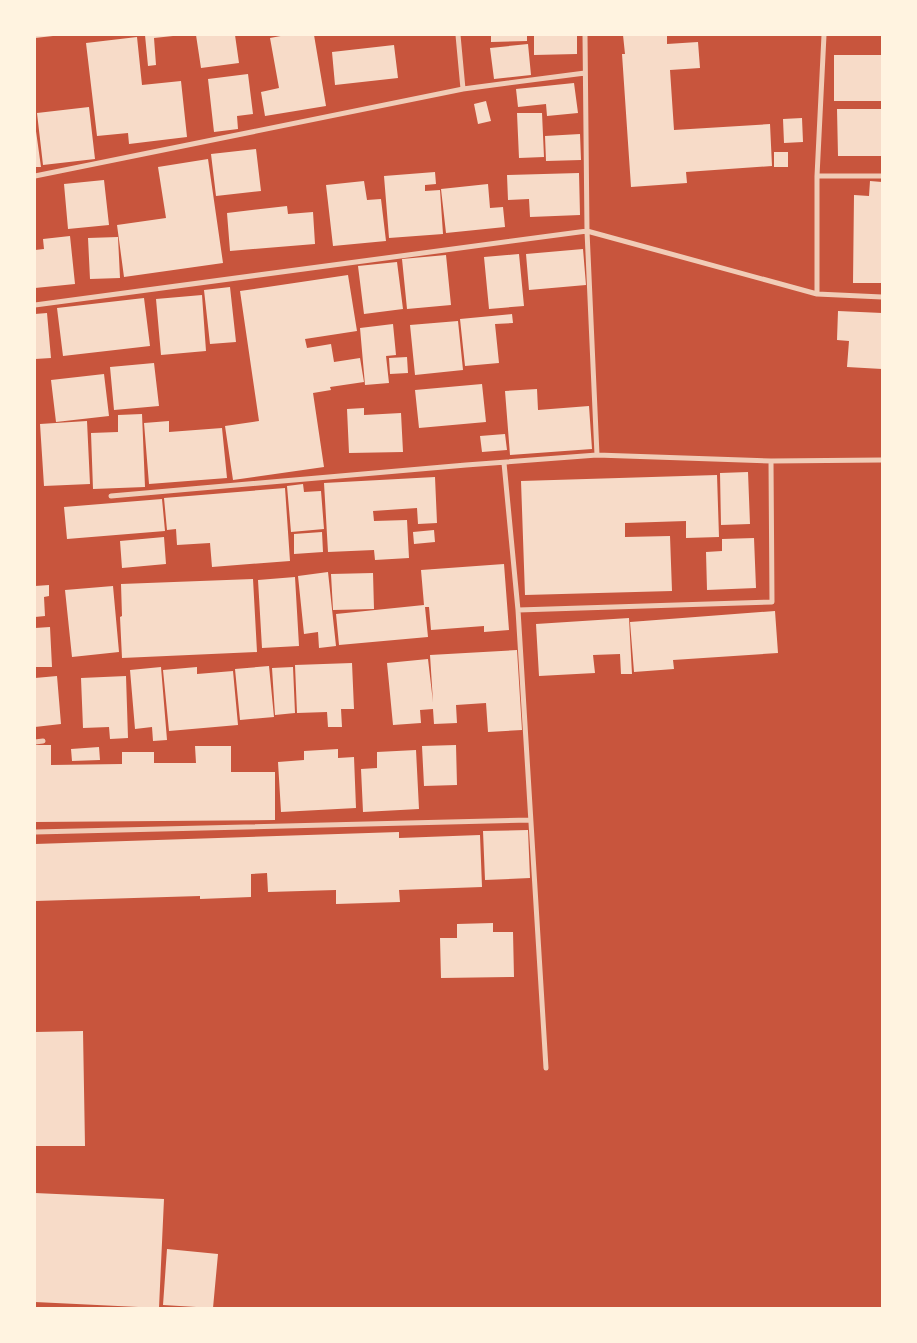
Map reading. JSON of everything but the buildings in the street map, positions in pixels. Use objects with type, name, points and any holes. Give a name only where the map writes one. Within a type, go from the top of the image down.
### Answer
[{"type":"street","points":[[458,35],[463,89]]},
{"type":"street","points":[[585,35],[587,230],[598,456]]},
{"type":"street","points":[[817,294],[817,176],[824,35]]},
{"type":"street","points":[[35,176],[463,89],[585,73]]},
{"type":"street","points":[[817,176],[882,176]]},
{"type":"street","points":[[35,305],[587,230],[817,294],[882,297]]},
{"type":"street","points":[[111,496],[598,456],[771,461],[882,460]]},
{"type":"street","points":[[518,610],[772,602],[771,461]]},
{"type":"street","points":[[504,463],[518,610],[546,1068]]},
{"type":"street","points":[[35,742],[44,741]]},
{"type":"street","points":[[35,832],[530,820]]}]
